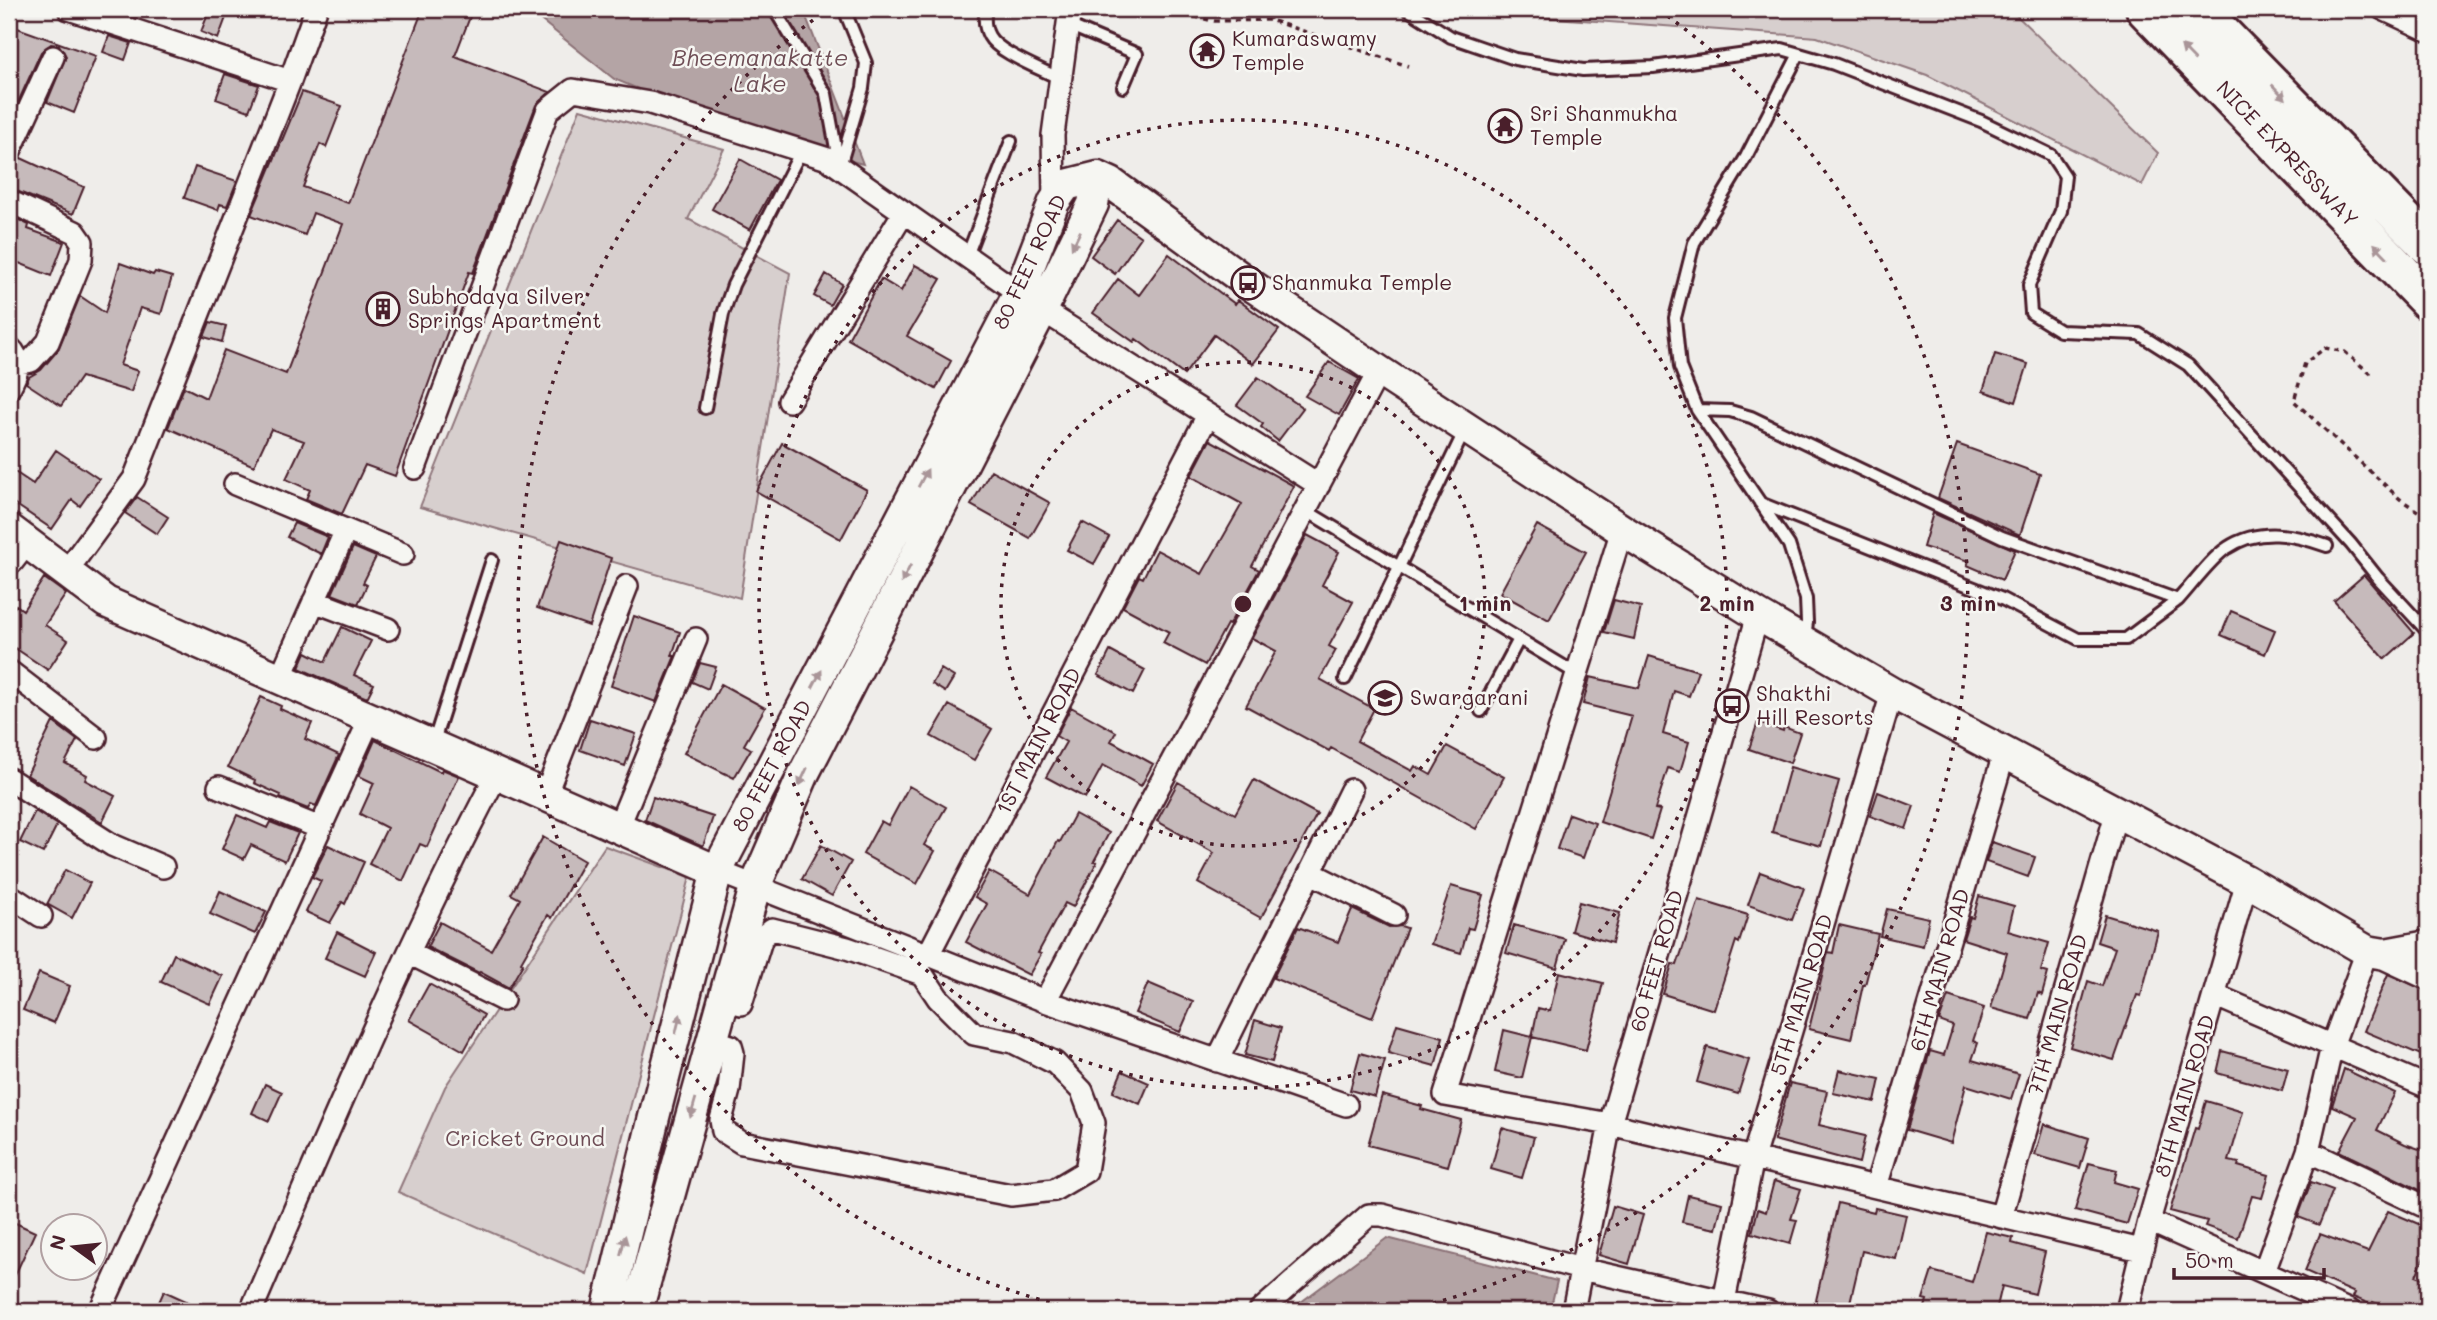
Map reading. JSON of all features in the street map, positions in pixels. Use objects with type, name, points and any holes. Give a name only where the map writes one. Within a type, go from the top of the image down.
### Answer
[{"type":"highway","name":"NICE EXPRESSWAY","points":[[2146,9],[2428,300]]},
{"type":"highway","name":"NICE EXPRESSWAY","points":[[2197,9],[2428,245]]},
{"type":"main road","name":"80 FEET ROAD","points":[[607,1311],[717,871],[1030,302],[1093,204],[1098,177],[1066,185],[1054,202],[1030,302],[804,774],[755,887],[636,1311]]},
{"type":"main road","points":[[1098,177],[1111,183],[1248,283],[1379,371],[1622,530],[1758,615],[2004,754],[2247,881],[2376,953],[2428,974]]},
{"type":"main road","points":[[14,543],[66,572],[106,602],[717,871]]},
{"type":"main road","points":[[2376,953],[2428,946]]},
{"type":"street","points":[[69,9],[290,81]]},
{"type":"street","points":[[66,572],[134,479],[316,9]]},
{"type":"street","points":[[2383,9],[2428,30]]},
{"type":"street","points":[[1054,202],[1053,135],[1069,17]]},
{"type":"street","points":[[9,153],[53,57]]},
{"type":"street","points":[[415,468],[548,110],[573,90],[650,103],[828,159],[1030,302],[1319,485]]},
{"type":"street","points":[[9,201],[75,232],[82,242],[80,260],[48,342],[31,361],[14,355],[17,375],[9,388]]},
{"type":"street","points":[[789,401],[904,212]]},
{"type":"street","points":[[1045,1001],[1379,371]]},
{"type":"street","name":"1ST MAIN ROAD","points":[[928,955],[1208,415]]},
{"type":"street","points":[[235,484],[403,554]]},
{"type":"street","points":[[280,678],[346,530]]},
{"type":"street","points":[[1622,530],[1446,1096],[1609,1124],[2141,1250]]},
{"type":"street","points":[[545,796],[626,586]]},
{"type":"street","points":[[314,601],[388,629]]},
{"type":"street","name":"60 FEET ROAD","points":[[1573,1311],[1609,1124],[1758,615]]},
{"type":"street","points":[[618,828],[696,639]]},
{"type":"street","points":[[9,671],[96,737]]},
{"type":"street","name":"5TH MAIN ROAD","points":[[1723,1306],[1753,1158],[1892,693]]},
{"type":"street","points":[[100,1311],[370,719]]},
{"type":"street","name":"6TH MAIN ROAD","points":[[1876,1187],[2004,754]]},
{"type":"street","points":[[251,1311],[383,1005],[460,844],[497,774]]},
{"type":"street","points":[[9,779],[112,845],[163,867]]},
{"type":"street","points":[[219,787],[320,828]]},
{"type":"street","points":[[1217,1061],[1351,790]]},
{"type":"street","name":"7TH MAIN ROAD","points":[[2001,1217],[2116,814]]},
{"type":"street","points":[[717,871],[1045,1001],[1346,1105]]},
{"type":"street","points":[[1311,873],[1394,915]]},
{"type":"street","name":"8TH MAIN ROAD","points":[[2127,1311],[2149,1221],[2247,881]]},
{"type":"street","points":[[9,895],[41,916]]},
{"type":"street","points":[[712,1040],[731,1046],[733,1053],[729,1090],[721,1120],[723,1131],[742,1143],[1011,1195],[1054,1190],[1086,1171],[1094,1123],[1082,1091],[1055,1063],[1039,1053],[1013,1042],[974,1034],[938,998],[922,974],[847,948],[772,929],[762,937],[741,1004],[724,999]]},
{"type":"street","points":[[409,953],[503,1000]]},
{"type":"street","points":[[2264,1272],[2308,1151],[2332,1046],[2376,953]]},
{"type":"street","points":[[2214,995],[2428,1087]]},
{"type":"street","points":[[2308,1151],[2428,1208]]},
{"type":"street","points":[[1261,1311],[1369,1215],[1382,1215],[1723,1306],[1768,1311]]},
{"type":"street","points":[[2149,1221],[2350,1311]]},
{"type":"lane","points":[[774,9],[826,94],[840,168]]},
{"type":"lane","points":[[840,168],[863,88],[866,63],[844,9]]},
{"type":"lane","points":[[986,9],[984,20],[989,37],[1006,51],[1060,79]]},
{"type":"lane","points":[[1406,9],[1451,37],[1515,60],[1583,69],[1653,67],[1782,49],[1834,64],[1981,121],[2051,155],[2065,176],[2061,211],[2029,285],[2031,313],[2060,331],[2139,334],[2188,365],[2428,632]]},
{"type":"lane","points":[[1069,17],[1137,54],[1123,87]]},
{"type":"lane","points":[[1799,54],[1746,157],[1694,243],[1675,318],[1680,367],[1697,410],[1790,545],[1806,599],[1804,642]]},
{"type":"lane","points":[[968,256],[1011,141]]},
{"type":"lane","points":[[705,408],[723,314],[733,285],[801,151]]},
{"type":"lane","points":[[1697,410],[1730,411],[1751,417],[2002,537],[2178,600]]},
{"type":"lane","points":[[1345,680],[1466,428]]},
{"type":"lane","points":[[1760,503],[2001,599],[2078,639],[2126,639],[2178,600],[2225,548],[2256,534],[2298,536],[2327,546]]},
{"type":"lane","points":[[1305,510],[1577,674]]},
{"type":"lane","points":[[432,746],[492,559]]},
{"type":"lane","points":[[1481,711],[1519,639]]},
{"type":"path","points":[[1176,9],[1191,16],[1214,21],[1270,20],[1408,66]]},
{"type":"path","points":[[1267,9],[1270,20]]},
{"type":"path","points":[[2371,374],[2344,352],[2325,348],[2305,363],[2294,401],[2400,499],[2428,518]]},
{"type":"green space","points":[[1497,9],[2010,9],[2158,153],[2142,185],[1927,75],[1817,37],[1511,15]]},
{"type":"green space","points":[[580,109],[724,149],[688,219],[790,273],[740,598],[420,507]]},
{"type":"green space","name":"Cricket Ground","points":[[605,846],[690,877],[587,1274],[398,1192],[445,1087]]},
{"type":"water","name":"Bheemanakatte Lake","points":[[527,9],[803,9],[863,164],[752,136],[614,79]]},
{"type":"water","points":[[1387,1238],[1557,1281],[1550,1311],[1289,1311]]},
{"type":"building","points":[[210,9],[228,12],[218,39],[201,32]]},
{"type":"building","points":[[423,9],[473,9],[455,56],[550,92],[536,105],[473,273],[469,272],[395,476],[365,465],[342,514],[306,499],[310,490],[286,479],[304,441],[271,429],[254,466],[168,428],[184,387],[206,398],[224,350],[286,374],[343,224],[313,213],[305,235],[251,215],[302,92],[342,106],[326,147],[320,144],[303,187],[348,203]]},
{"type":"building","points":[[9,25],[96,56],[74,113],[47,102],[66,56],[59,45],[51,44],[41,52],[9,122]]},
{"type":"building","points":[[109,36],[131,43],[125,60],[103,52]]},
{"type":"building","points":[[225,74],[259,85],[249,111],[216,99]]},
{"type":"building","points":[[21,158],[84,187],[73,214],[9,188],[9,174]]},
{"type":"building","points":[[740,159],[777,180],[750,230],[712,209]]},
{"type":"building","points":[[195,167],[237,181],[227,206],[220,204],[218,210],[184,198]]},
{"type":"building","points":[[9,215],[29,225],[28,229],[64,242],[51,276],[9,259]]},
{"type":"building","points":[[1117,220],[1141,237],[1115,274],[1091,256]]},
{"type":"building","points":[[1169,254],[1235,304],[1238,300],[1279,330],[1253,364],[1214,335],[1184,375],[1136,339],[1134,342],[1093,313],[1118,279],[1139,295]]},
{"type":"building","points":[[120,263],[153,275],[155,272],[172,277],[161,314],[140,308],[120,365],[138,371],[131,392],[81,377],[61,406],[26,383],[58,350],[80,296],[105,313]]},
{"type":"building","points":[[915,265],[941,279],[907,336],[951,361],[936,389],[848,339],[881,279],[901,291]]},
{"type":"building","points":[[826,274],[842,284],[830,305],[814,296]]},
{"type":"building","points":[[210,322],[226,326],[222,342],[204,337]]},
{"type":"building","points":[[1995,354],[2028,364],[2016,402],[1983,391]]},
{"type":"building","points":[[1329,362],[1359,379],[1339,415],[1305,396]]},
{"type":"building","points":[[1258,377],[1303,408],[1278,441],[1261,427],[1263,424],[1237,405]]},
{"type":"building","points":[[1210,440],[1294,486],[1252,566],[1259,570],[1205,665],[1163,643],[1169,632],[1123,607],[1139,576],[1143,578],[1157,550],[1202,574],[1242,504],[1191,476]]},
{"type":"building","points":[[782,443],[867,490],[841,539],[756,491]]},
{"type":"building","points":[[1957,444],[2040,474],[2020,535],[1938,498]]},
{"type":"building","points":[[56,450],[99,479],[80,506],[72,500],[52,529],[9,500],[9,468],[33,484]]},
{"type":"building","points":[[991,470],[1050,503],[1030,538],[971,505]]},
{"type":"building","points":[[137,497],[168,517],[157,534],[125,513]]},
{"type":"building","points":[[1933,513],[2015,550],[2002,580],[1967,565],[1969,561],[1923,547]]},
{"type":"building","points":[[1082,522],[1109,537],[1094,564],[1067,550]]},
{"type":"building","points":[[294,523],[328,537],[321,554],[287,537]]},
{"type":"building","points":[[1537,525],[1586,552],[1549,620],[1500,593]]},
{"type":"building","points":[[1307,535],[1339,552],[1322,585],[1353,602],[1329,646],[1336,650],[1320,679],[1374,709],[1357,741],[1412,771],[1415,766],[1431,775],[1447,746],[1504,777],[1476,829],[1331,748],[1329,751],[1246,706],[1276,651],[1252,638]]},
{"type":"building","points":[[561,540],[611,558],[589,626],[537,608]]},
{"type":"building","points":[[353,547],[376,557],[363,583],[367,585],[358,604],[332,594]]},
{"type":"building","points":[[2364,575],[2414,633],[2385,659],[2334,601]]},
{"type":"building","points":[[44,578],[66,594],[45,625],[68,640],[48,670],[9,644],[9,615],[16,605],[23,610]]},
{"type":"building","points":[[1614,600],[1641,607],[1634,639],[1604,632]]},
{"type":"building","points":[[2231,611],[2275,630],[2265,654],[2221,635]]},
{"type":"building","points":[[634,616],[680,632],[672,656],[675,656],[656,702],[611,686]]},
{"type":"building","points":[[342,627],[371,641],[354,675],[374,684],[367,698],[299,668],[306,652],[325,662]]},
{"type":"building","points":[[1110,651],[1145,670],[1133,694],[1098,675]]},
{"type":"building","points":[[1649,656],[1698,671],[1689,696],[1674,691],[1663,734],[1689,742],[1680,772],[1668,768],[1655,809],[1660,810],[1651,839],[1600,822],[1632,716],[1583,704],[1590,677],[1639,688]]},
{"type":"building","points":[[700,663],[716,667],[708,689],[692,682]]},
{"type":"building","points":[[941,669],[954,677],[945,692],[932,684]]},
{"type":"building","points":[[721,684],[765,708],[744,745],[751,749],[734,778],[684,753]]},
{"type":"building","points":[[261,697],[312,723],[305,739],[339,755],[316,806],[311,804],[308,809],[280,798],[281,795],[228,767]]},
{"type":"building","points":[[949,705],[992,729],[974,760],[931,736]]},
{"type":"building","points":[[1071,707],[1116,732],[1111,741],[1153,764],[1141,786],[1103,765],[1085,798],[1046,777],[1066,742],[1056,736]]},
{"type":"building","points":[[590,719],[636,734],[625,766],[580,750]]},
{"type":"building","points":[[53,722],[77,740],[65,763],[87,775],[85,780],[115,796],[102,822],[27,775]]},
{"type":"building","points":[[1758,722],[1783,731],[1784,727],[1800,733],[1790,763],[1749,749]]},
{"type":"building","points":[[375,740],[441,772],[442,769],[459,776],[427,847],[420,844],[403,881],[369,864],[387,828],[360,814],[374,783],[359,776]]},
{"type":"building","points":[[1790,767],[1839,781],[1821,846],[1772,832]]},
{"type":"building","points":[[1254,780],[1317,814],[1261,918],[1198,883],[1214,853],[1157,821],[1178,782],[1235,814]]},
{"type":"building","points":[[909,786],[946,807],[924,845],[935,851],[917,884],[863,854],[881,821],[888,825]]},
{"type":"building","points":[[1878,792],[1914,806],[1906,829],[1870,816]]},
{"type":"building","points":[[653,797],[713,817],[703,846],[645,820]]},
{"type":"building","points":[[35,811],[57,825],[43,853],[20,842]]},
{"type":"building","points":[[1075,814],[1109,833],[1073,907],[1065,903],[1029,975],[966,942],[987,904],[975,897],[989,871],[1030,894]]},
{"type":"building","points":[[1569,814],[1595,823],[1583,858],[1557,849]]},
{"type":"building","points":[[237,815],[267,828],[270,822],[298,833],[285,861],[251,845],[244,859],[222,849]]},
{"type":"building","points":[[543,837],[584,861],[552,918],[548,915],[509,988],[427,947],[440,922],[491,950],[520,899],[511,894]]},
{"type":"building","points":[[1992,842],[2035,857],[2028,877],[1986,862]]},
{"type":"building","points":[[328,845],[364,862],[345,904],[342,902],[330,923],[306,912],[321,881],[312,877]]},
{"type":"building","points":[[821,845],[851,862],[832,896],[802,879]]},
{"type":"building","points":[[65,870],[90,883],[72,918],[47,904]]},
{"type":"building","points":[[1760,872],[1804,888],[1792,920],[1748,905]]},
{"type":"building","points":[[1451,886],[1483,895],[1473,929],[1468,928],[1461,953],[1431,944]]},
{"type":"building","points":[[220,891],[266,912],[255,934],[210,914]]},
{"type":"building","points":[[1979,896],[2014,906],[2008,931],[2049,943],[2041,971],[2048,973],[2042,995],[2038,993],[2030,1019],[1991,1008],[2007,953],[1963,939]]},
{"type":"building","points":[[1699,900],[1748,915],[1739,943],[1736,941],[1714,1010],[1663,994],[1672,964],[1677,965]]},
{"type":"building","points":[[1579,902],[1620,913],[1612,943],[1571,931]]},
{"type":"building","points":[[1352,909],[1389,927],[1407,928],[1372,1018],[1273,978],[1298,927],[1338,942]]},
{"type":"building","points":[[1887,909],[1929,918],[1923,946],[1880,936]]},
{"type":"building","points":[[2105,915],[2158,931],[2141,996],[2137,995],[2114,1060],[2070,1047],[2088,981],[2102,986],[2115,948],[2097,942]]},
{"type":"building","points":[[1514,925],[1565,939],[1557,968],[1506,953]]},
{"type":"building","points":[[1839,925],[1878,934],[1851,1039],[1809,1029],[1828,952],[1833,953]]},
{"type":"building","points":[[337,932],[376,952],[365,976],[325,958]]},
{"type":"building","points":[[174,954],[223,976],[210,1004],[161,982]]},
{"type":"building","points":[[1559,972],[1603,983],[1586,1050],[1532,1037],[1538,1008],[1550,1011]]},
{"type":"building","points":[[39,973],[70,986],[54,1023],[23,1010]]},
{"type":"building","points":[[2388,974],[2428,991],[2428,1058],[2364,1031]]},
{"type":"building","points":[[1148,983],[1193,1002],[1180,1032],[1135,1013]]},
{"type":"building","points":[[429,984],[484,1015],[464,1051],[409,1020]]},
{"type":"building","points":[[1948,996],[1984,1008],[1973,1041],[1978,1043],[1972,1060],[2019,1074],[2011,1099],[1966,1085],[1951,1143],[1907,1130],[1930,1051],[1944,1055],[1953,1026],[1939,1021]]},
{"type":"building","points":[[1255,1020],[1281,1028],[1272,1062],[1245,1055]]},
{"type":"building","points":[[1397,1024],[1443,1037],[1435,1066],[1388,1053]]},
{"type":"building","points":[[1504,1030],[1532,1037],[1522,1078],[1495,1072]]},
{"type":"building","points":[[1707,1047],[1749,1060],[1738,1094],[1697,1082]]},
{"type":"building","points":[[2222,1051],[2288,1069],[2282,1091],[2217,1073]]},
{"type":"building","points":[[1360,1053],[1385,1060],[1375,1097],[1350,1090]]},
{"type":"building","points":[[2344,1069],[2395,1093],[2377,1130],[2428,1152],[2428,1194],[2339,1151],[2357,1117],[2332,1106]]},
{"type":"building","points":[[1839,1070],[1880,1079],[1875,1102],[1833,1093]]},
{"type":"building","points":[[1122,1071],[1149,1083],[1140,1104],[1113,1092]]},
{"type":"building","points":[[1790,1083],[1827,1091],[1819,1125],[1865,1136],[1859,1163],[1774,1140]]},
{"type":"building","points":[[265,1084],[282,1092],[269,1121],[252,1113]]},
{"type":"building","points":[[1382,1095],[1461,1120],[1448,1166],[1368,1145]]},
{"type":"building","points":[[2206,1101],[2243,1112],[2229,1161],[2269,1175],[2262,1198],[2252,1196],[2238,1238],[2205,1226],[2207,1221],[2170,1211]]},
{"type":"building","points":[[2044,1124],[2089,1138],[2080,1168],[2035,1155]]},
{"type":"building","points":[[1502,1128],[1534,1137],[1522,1178],[1491,1169]]},
{"type":"building","points":[[2089,1163],[2117,1170],[2114,1182],[2138,1189],[2127,1224],[2075,1210]]},
{"type":"building","points":[[1774,1181],[1801,1189],[1791,1219],[1797,1220],[1790,1244],[1752,1233],[1758,1209],[1766,1212]]},
{"type":"building","points":[[2311,1182],[2333,1190],[2319,1225],[2298,1217]]},
{"type":"building","points":[[1688,1195],[1722,1203],[1716,1229],[1682,1222]]},
{"type":"building","points":[[1838,1203],[1874,1212],[1875,1208],[1906,1215],[1896,1259],[1862,1251],[1848,1311],[1815,1305]]},
{"type":"building","points":[[1613,1206],[1643,1215],[1629,1264],[1599,1255]]},
{"type":"building","points":[[2388,1211],[2428,1228],[2428,1248],[2416,1276],[2428,1281],[2428,1311],[2396,1311],[2373,1302],[2372,1305],[2353,1297],[2355,1293],[2305,1271],[2320,1234],[2368,1252]]},
{"type":"building","points":[[9,1220],[35,1232],[9,1288]]},
{"type":"building","points":[[1986,1232],[2013,1238],[2012,1243],[2045,1252],[2035,1294],[2002,1286],[1996,1311],[1924,1311],[1927,1300],[1923,1299],[1932,1271],[1972,1282]]},
{"type":"building","points":[[164,1291],[208,1311],[155,1311]]},
{"type":"place","name":"Kumaraswamy Temple","points":[[1207,51]]},
{"type":"place","name":"Sri Shanmukha Temple","points":[[1505,126]]},
{"type":"place","name":"Shanmuka Temple","points":[[1248,283]]},
{"type":"place","name":"Subhodaya Silver Springs Apartment","points":[[383,309]]},
{"type":"place","name":"Swargarani","points":[[1385,698]]},
{"type":"place","name":"Shakthi Hill Resorts","points":[[1732,706]]}]
